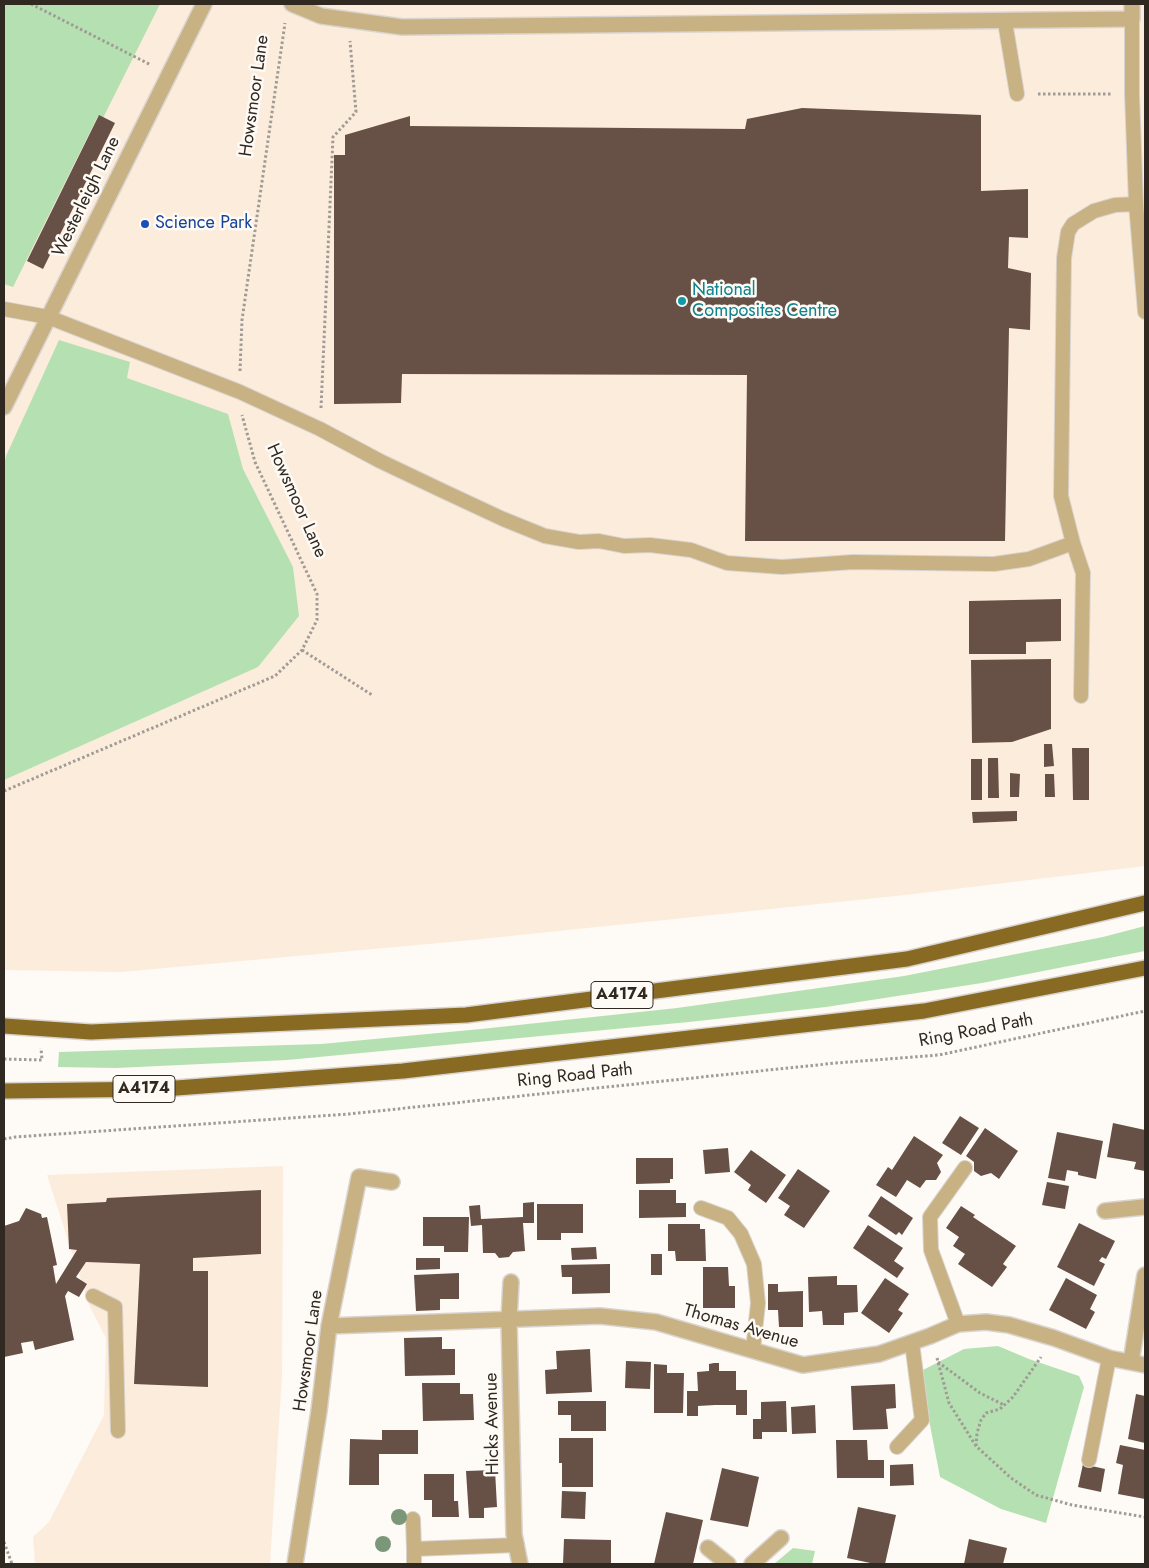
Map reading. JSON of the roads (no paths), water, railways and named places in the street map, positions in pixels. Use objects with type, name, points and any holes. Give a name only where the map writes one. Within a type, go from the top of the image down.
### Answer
[{"type":"highway","name":"A4174","points":[[4,1026],[91,1032],[466,1015],[907,959],[1145,903]]},
{"type":"highway","name":"A4174","points":[[4,1091],[163,1089],[403,1071],[924,1011],[1145,968]]},
{"type":"street","name":"Westerleigh Lane","points":[[4,407],[204,4]]},
{"type":"street","points":[[292,4],[321,16],[402,27],[1132,20],[1132,4]]},
{"type":"street","name":"Howsmoor Lane","points":[[296,1564],[319,1411],[329,1326],[359,1177],[392,1182]]},
{"type":"street","points":[[1105,1211],[1145,1210]]},
{"type":"street","name":"Thomas Avenue","points":[[329,1326],[600,1316],[656,1322],[803,1365],[879,1354],[958,1324],[986,1322],[1008,1325],[1054,1338],[1109,1358],[1138,1363],[1145,1275]]},
{"type":"street","name":"Hicks Avenue","points":[[510,1282],[509,1320],[514,1534],[520,1564]]},
{"type":"street","points":[[752,1564],[781,1538]]},
{"type":"street","points":[[708,1548],[728,1564]]},
{"type":"lane","points":[[1132,20],[1132,94],[1136,204],[1145,312]]},
{"type":"lane","points":[[1006,22],[1017,94]]},
{"type":"lane","points":[[1081,696],[1083,573],[1060,496],[1064,258],[1068,232],[1074,224],[1094,211],[1115,205],[1136,204]]},
{"type":"lane","points":[[4,309],[48,317],[240,392],[503,519],[545,536],[579,542],[599,541],[624,546],[650,545],[691,550],[727,563],[782,566],[853,562],[994,564],[1029,559],[1073,544]]},
{"type":"lane","points":[[958,1324],[932,1250],[930,1217],[965,1168]]},
{"type":"lane","points":[[701,1208],[728,1218],[741,1234],[754,1264],[758,1303],[753,1350]]},
{"type":"lane","points":[[93,1296],[115,1307],[118,1431]]},
{"type":"lane","points":[[897,1447],[922,1420],[912,1343]]},
{"type":"lane","points":[[1089,1460],[1109,1358]]},
{"type":"lane","points":[[413,1519],[414,1564]]},
{"type":"lane","points":[[414,1549],[517,1545]]},
{"type":"place","name":"Science Park","points":[[145,224]]},
{"type":"place","name":"National Composites Centre","points":[[682,301]]}]
